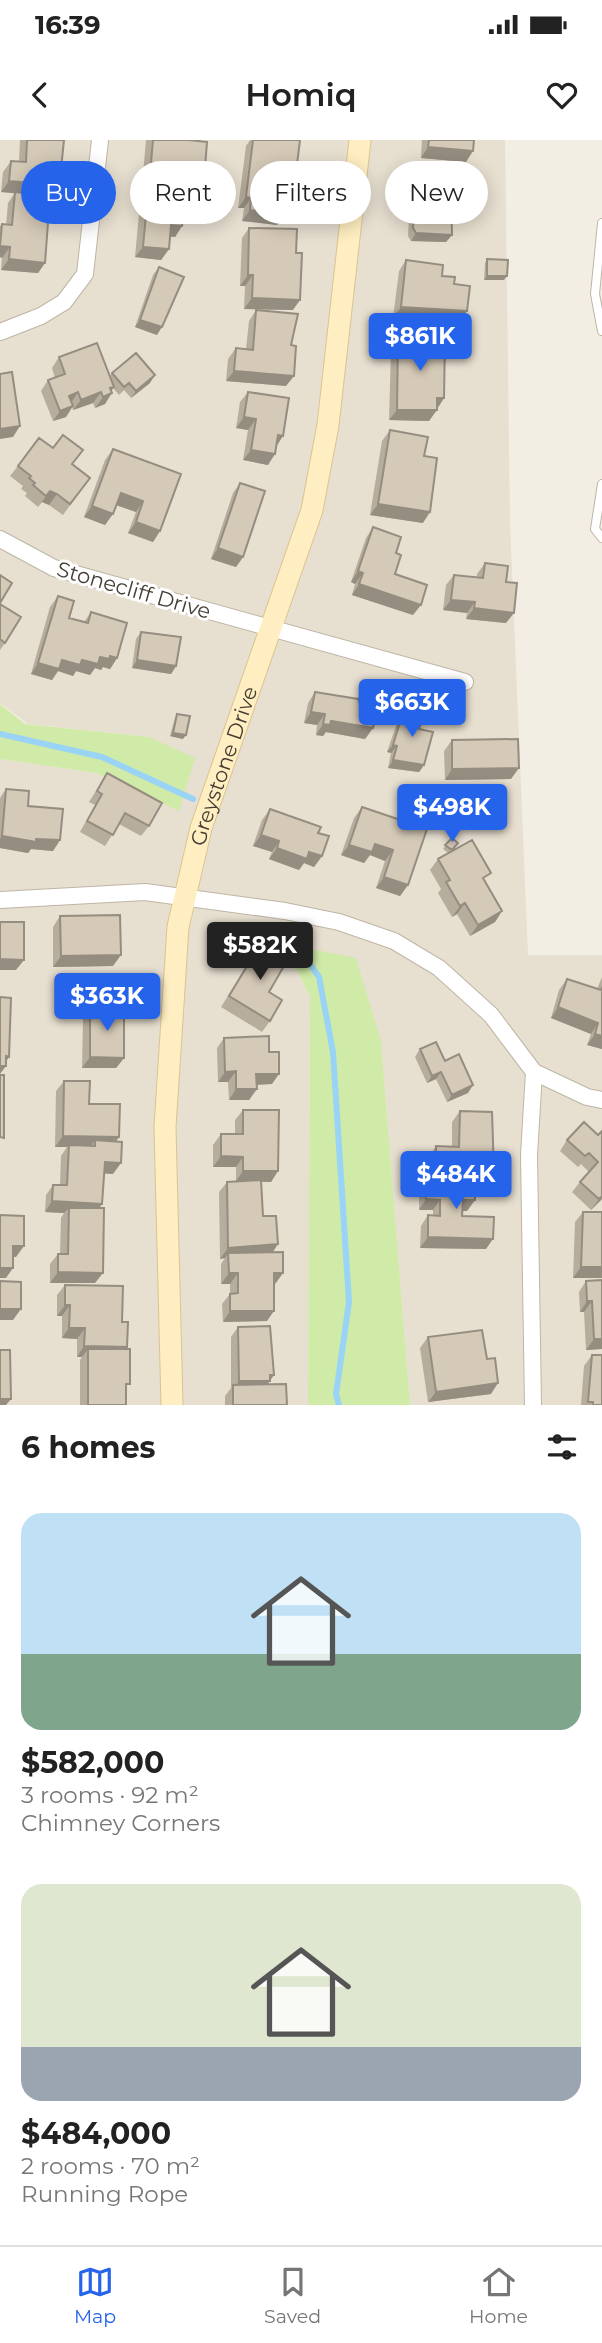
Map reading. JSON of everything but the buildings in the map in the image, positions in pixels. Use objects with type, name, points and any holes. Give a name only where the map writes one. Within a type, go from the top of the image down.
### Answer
[{"type":"street","points":[[0,332],[41,316],[64,302],[85,274],[100,140]]},
{"type":"street","name":"Greystone Drive","points":[[172,1405],[165,1127],[178,927],[183,895],[201,828],[312,510],[326,438],[360,140]]},
{"type":"street","name":"Stonecliff Drive","points":[[0,539],[54,568],[465,682]]},
{"type":"street","points":[[0,900],[145,892],[183,895],[325,919],[394,941],[439,968],[491,1015],[534,1072],[587,1097],[602,1100]]},
{"type":"street","points":[[533,1405],[529,1155],[534,1072]]},
{"type":"lane","points":[[602,223],[595,294],[600,306],[602,331]]},
{"type":"lane","points":[[602,484],[595,529],[602,538]]},
{"type":"shaded area","points":[[0,140],[505,140],[510,523],[528,955],[602,955],[602,1405],[410,1405],[381,1041],[301,947],[286,950],[310,996],[308,1405],[0,1405],[0,759],[96,773],[178,810],[149,737],[28,724],[0,703]]},
{"type":"green space","points":[[0,704],[25,724],[149,737],[195,758],[179,811],[96,773],[0,759]]},
{"type":"green space","points":[[301,947],[356,958],[381,1041],[410,1405],[308,1405],[310,996],[286,949]]},
{"type":"waterway","points":[[0,734],[102,757],[193,799]]},
{"type":"waterway","points":[[297,946],[319,977],[333,1052],[349,1302],[336,1394],[339,1405]]}]
